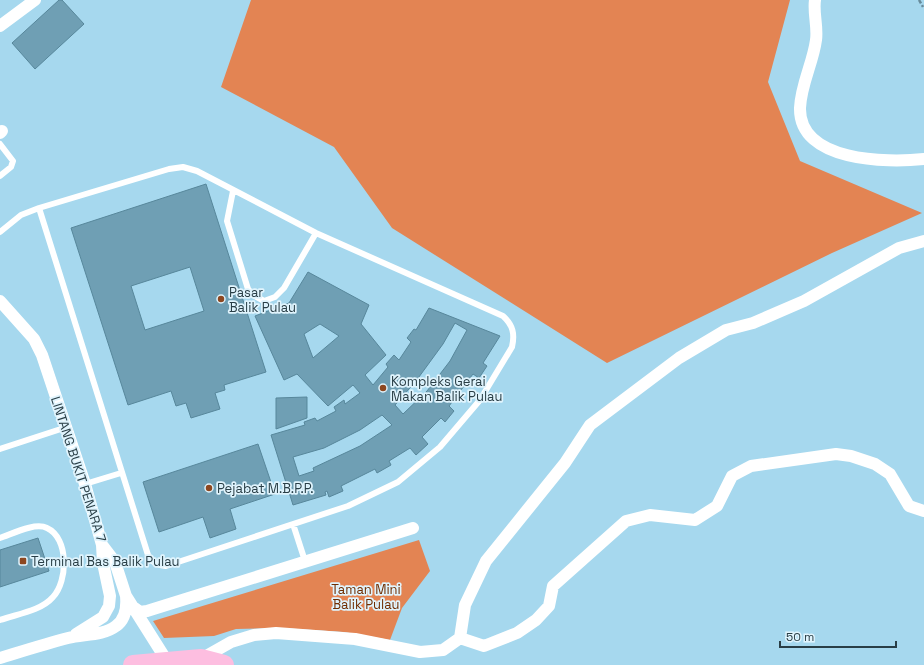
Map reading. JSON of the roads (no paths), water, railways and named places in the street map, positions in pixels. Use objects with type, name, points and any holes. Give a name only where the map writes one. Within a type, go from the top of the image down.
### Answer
[{"type":"main road","points":[[134,665],[202,659],[224,665]]},
{"type":"street","points":[[0,26],[35,0]]},
{"type":"street","points":[[815,0],[816,38],[812,61],[802,90],[800,109],[804,124],[812,139],[845,156],[864,160],[924,159]]},
{"type":"street","points":[[202,659],[231,642],[254,636],[276,633],[355,639],[420,652],[443,650],[460,638],[466,604],[486,561],[565,463],[590,426],[679,358],[726,330],[753,323],[804,301],[899,248],[924,241]]},
{"type":"street","name":"LINTANG BUKIT PENARA 7","points":[[0,301],[34,339],[42,355],[67,427],[102,545],[115,562],[126,596],[167,661]]},
{"type":"street","points":[[460,638],[484,646],[517,633],[536,620],[549,606],[554,586],[626,521],[650,515],[695,520],[717,506],[732,476],[751,466],[836,454],[851,456],[875,464],[890,474],[909,506],[924,511]]},
{"type":"street","points":[[133,607],[140,612],[147,611],[413,528]]},
{"type":"street","points":[[70,637],[103,617],[109,606],[110,596],[103,564],[102,545]]},
{"type":"street","points":[[0,658],[70,637],[101,632],[114,627],[120,623],[126,612],[126,596]]},
{"type":"lane","points":[[0,144],[13,161],[11,167],[0,176]]},
{"type":"lane","points":[[0,232],[21,215],[38,208],[169,169],[183,167],[197,172],[316,233],[503,316],[509,321],[513,330],[514,338],[512,347],[480,400],[440,447],[398,482],[348,506],[166,566],[158,565],[152,561],[148,555],[38,208]]},
{"type":"lane","points":[[233,191],[227,216],[229,228],[248,289],[253,295],[264,301],[276,297],[284,288],[316,233]]},
{"type":"lane","points":[[0,449],[67,427]]},
{"type":"lane","points":[[85,484],[121,473]]},
{"type":"lane","points":[[293,524],[305,561]]},
{"type":"lane","points":[[0,538],[37,526],[47,527],[56,534],[63,550],[65,570],[60,586],[54,597],[42,606],[0,620]]},
{"type":"place","name":"Pasar Balik Pulau","points":[[221,299]]},
{"type":"place","name":"Kompleks Gerai Makan Balik Pulau","points":[[383,388]]},
{"type":"place","name":"Pejabat M.B.P.P.","points":[[209,488]]},
{"type":"place","name":"Terminal Bas Balik Pulau","points":[[23,561]]},
{"type":"park label","name":"Taman Mini Balik Pulau","points":[[366,596]]}]
